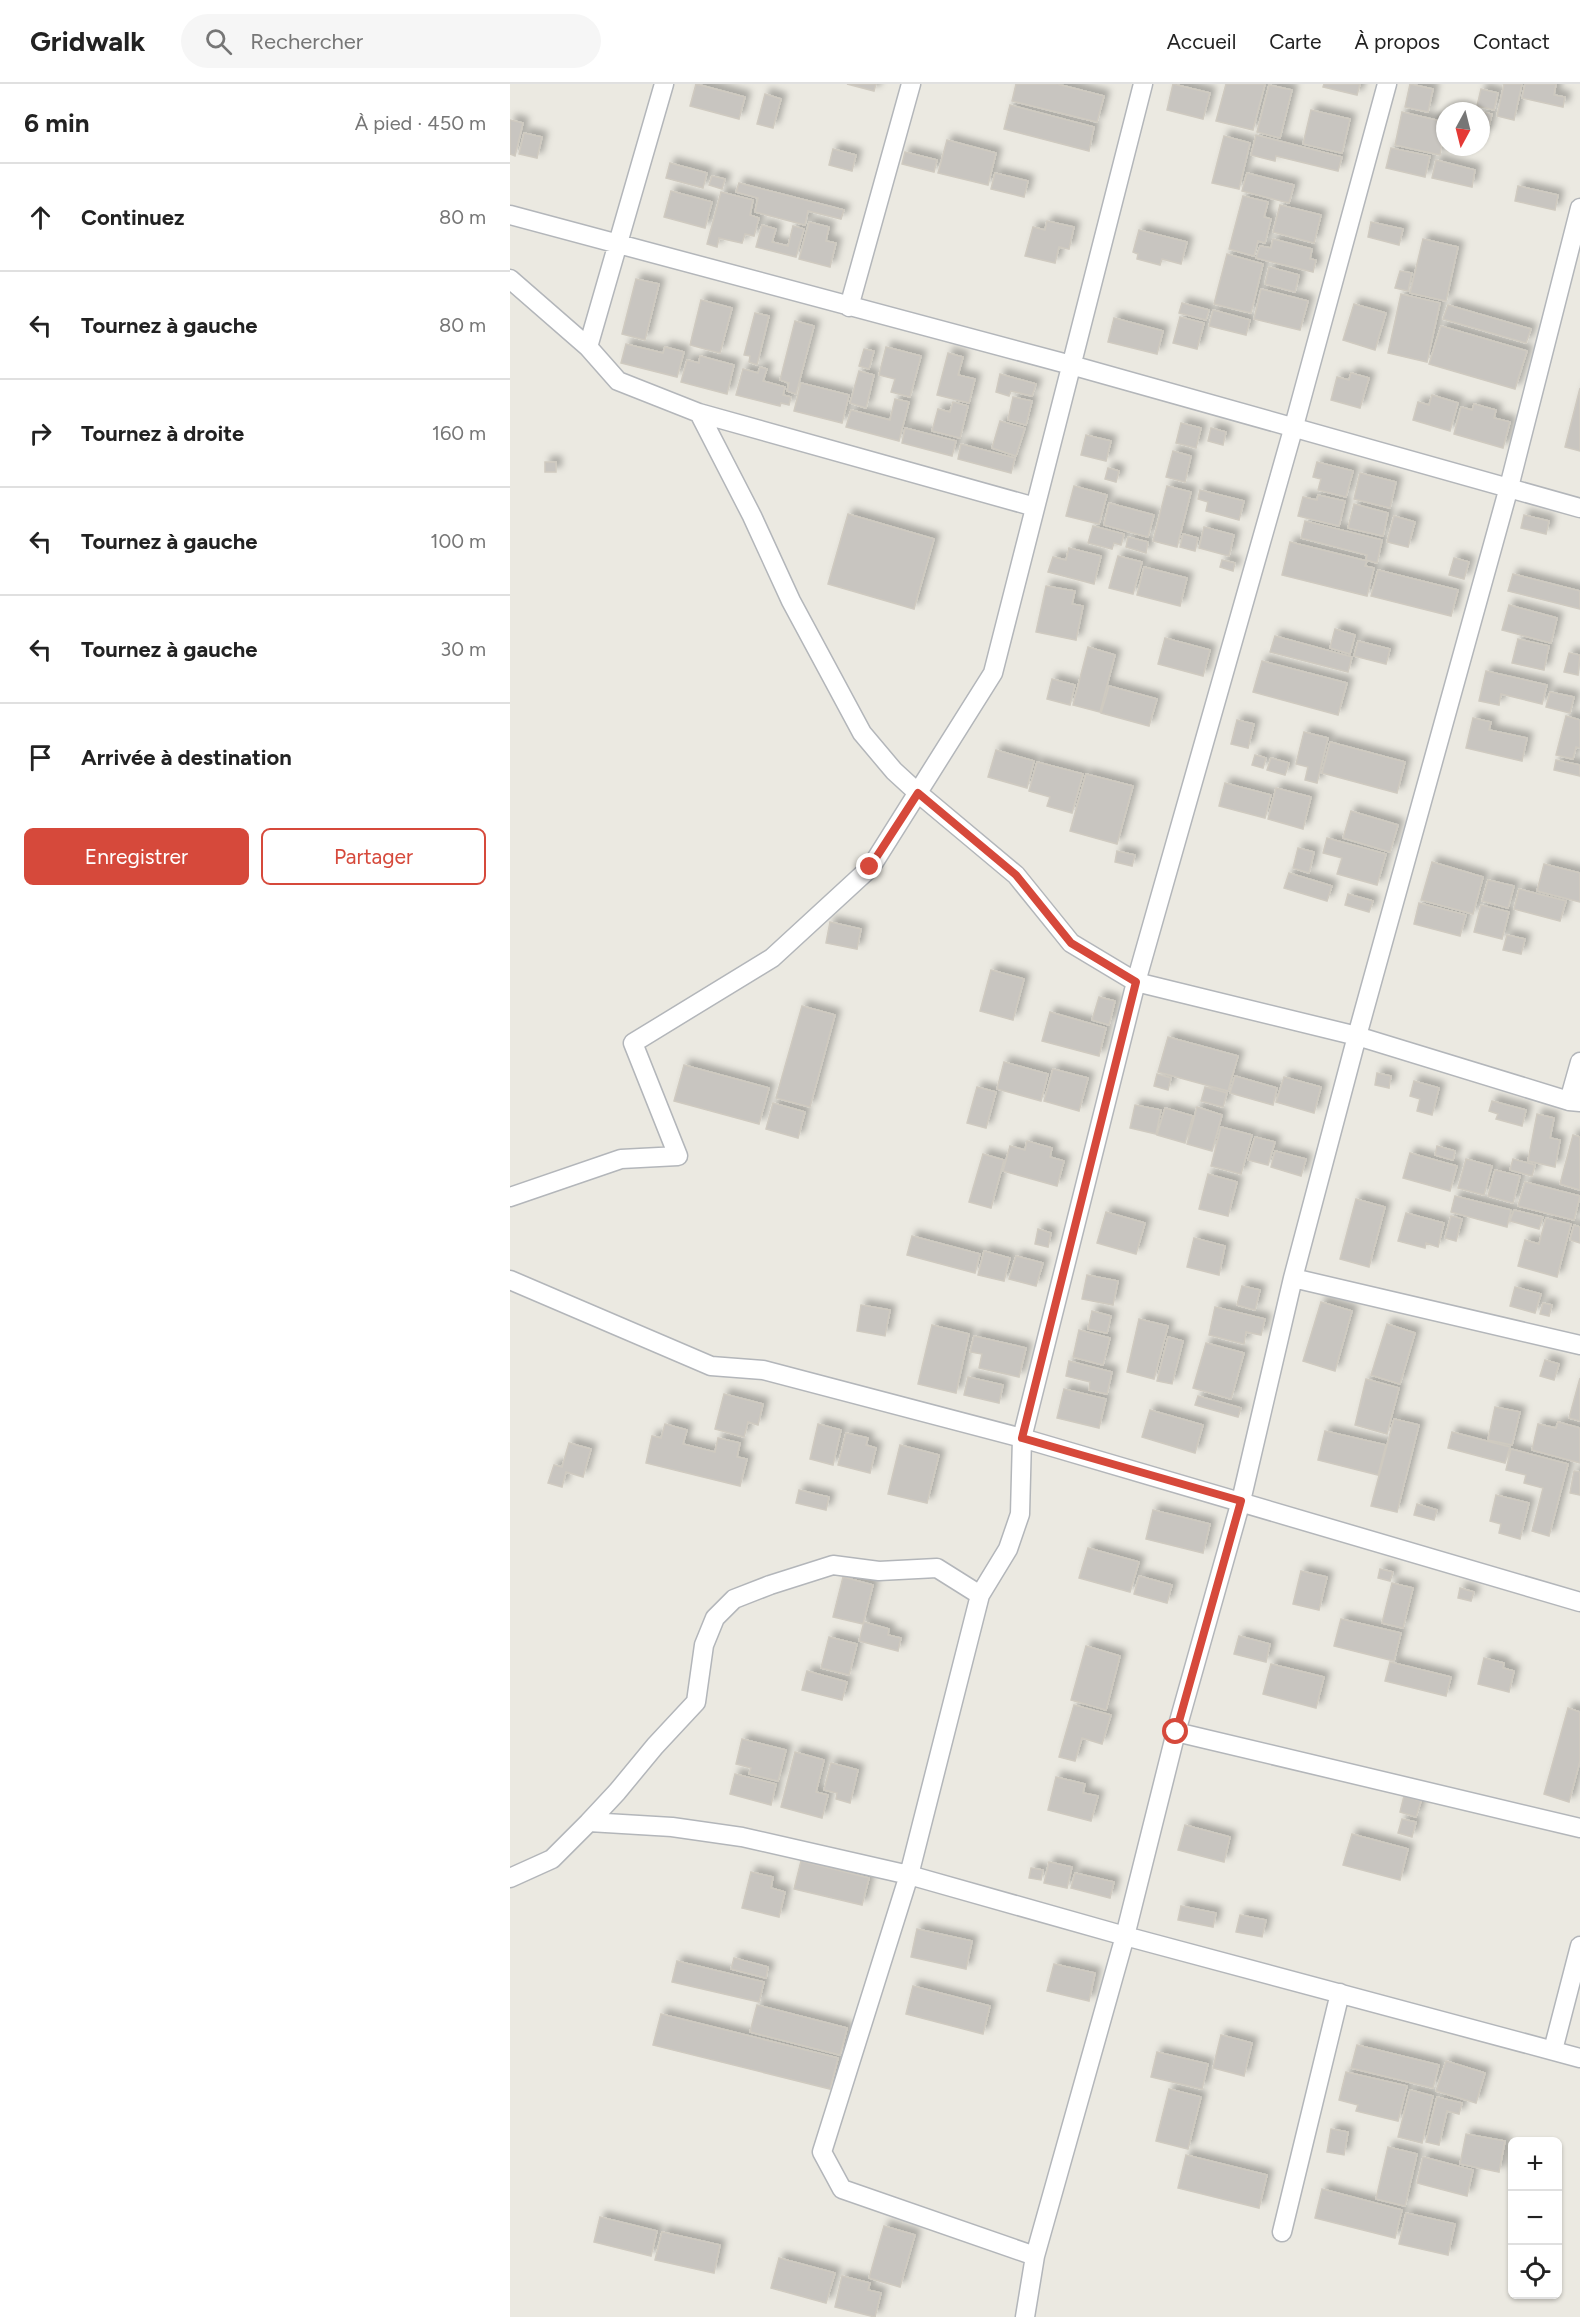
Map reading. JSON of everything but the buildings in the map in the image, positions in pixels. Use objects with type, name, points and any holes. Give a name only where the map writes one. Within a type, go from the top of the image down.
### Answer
[{"type":"street","points":[[588,347],[664,84]]},
{"type":"street","points":[[849,307],[911,84]]},
{"type":"street","points":[[510,1197],[621,1159],[678,1156],[633,1043],[772,958],[870,867],[993,674],[1143,84]]},
{"type":"street","points":[[1035,2256],[842,2189],[822,2152],[909,1875],[980,1595],[1008,1550],[1020,1514],[1022,1438],[1136,982],[1294,426],[1387,84]]},
{"type":"street","points":[[1025,2317],[1035,2256],[1125,1936],[1176,1732],[1241,1501],[1293,1278],[1357,1036],[1509,487],[1580,208]]},
{"type":"street","points":[[510,216],[1071,365],[1580,508]]},
{"type":"street","points":[[511,281],[588,347],[618,381],[699,413],[1035,507]]},
{"type":"street","points":[[699,413],[753,516],[791,601],[862,733],[894,771],[1016,875],[1071,943],[1136,982],[1357,1036],[1575,1102],[1580,1062]]},
{"type":"street","points":[[1293,1278],[1580,1345]]},
{"type":"street","points":[[510,1280],[711,1366],[763,1370],[1022,1438],[1580,1602]]},
{"type":"street","points":[[510,1878],[552,1858],[617,1792],[696,1702],[704,1646],[714,1618],[734,1599],[833,1565],[879,1571],[937,1568],[980,1595]]},
{"type":"street","points":[[1176,1732],[1580,1828]]},
{"type":"street","points":[[589,1822],[672,1827],[742,1837],[909,1875],[1125,1936],[1580,2058]]},
{"type":"street","points":[[1553,2050],[1580,1946]]},
{"type":"street","points":[[1282,2232],[1340,1994]]},
{"type":"route","points":[[870,867],[918,793],[1016,875],[1071,943],[1136,982],[1022,1438],[1241,1501],[1176,1732]]}]
